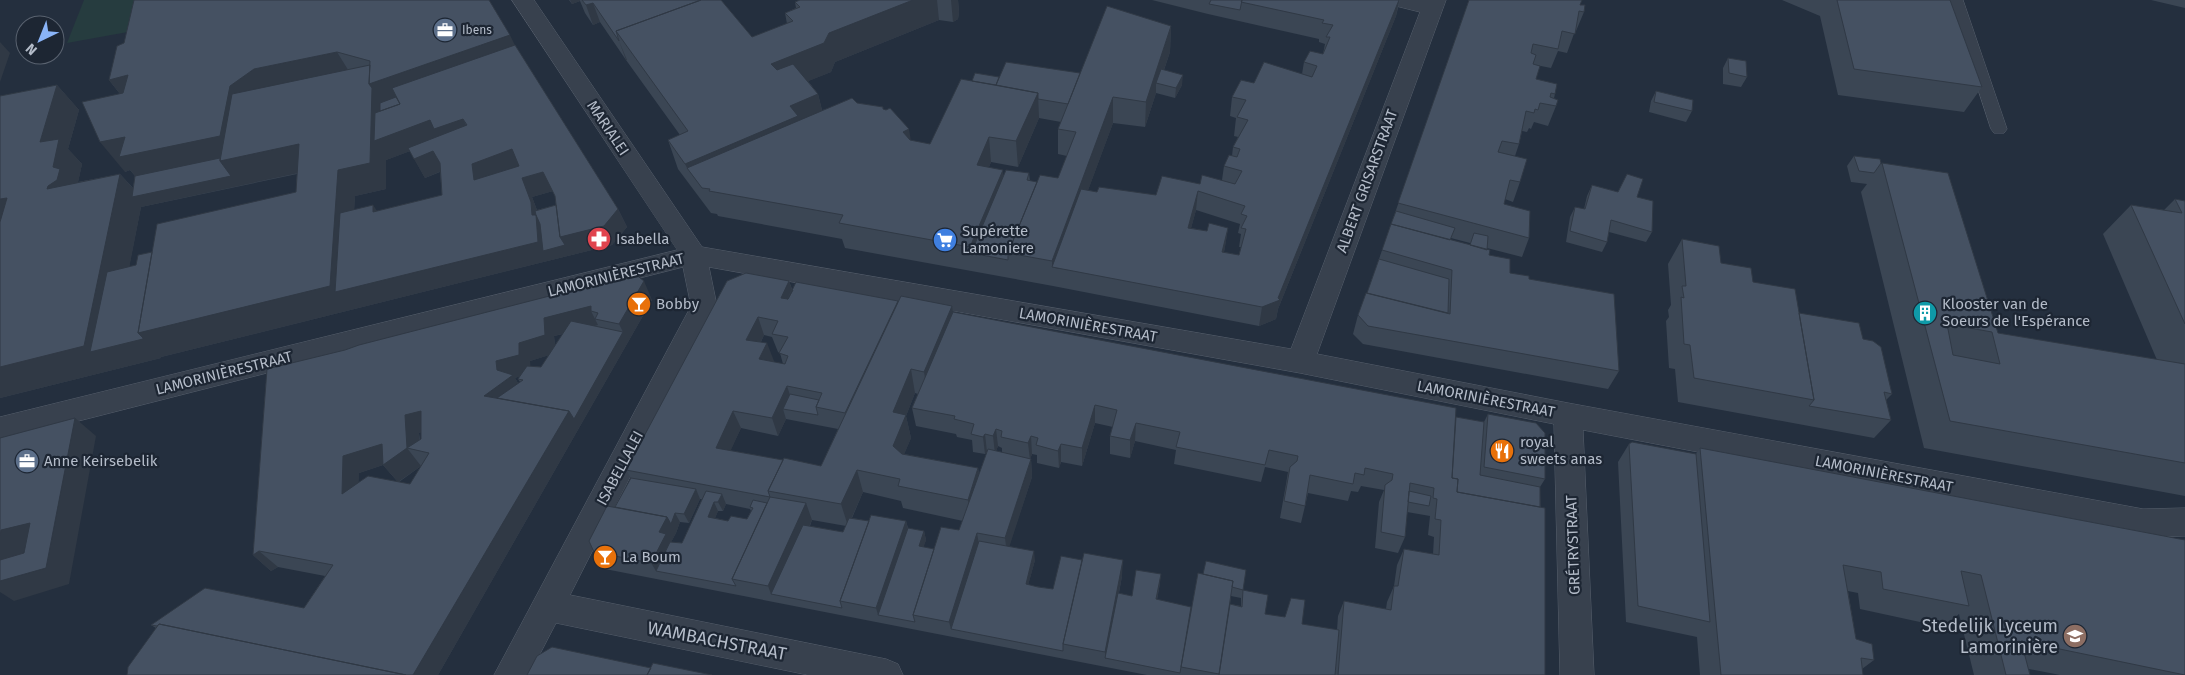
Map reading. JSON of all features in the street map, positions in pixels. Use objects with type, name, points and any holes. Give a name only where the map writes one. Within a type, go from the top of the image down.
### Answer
[{"type":"street","name":"MARIALEI","points":[[523,0],[694,255]]},
{"type":"street","points":[[1395,0],[1434,4]]},
{"type":"street","name":"ALBERT GRISARSTRAAT","points":[[1300,362],[1434,4]]},
{"type":"street","name":"LAMORINIÈRESTRAAT","points":[[0,429],[694,255],[1300,362],[1568,415],[2142,523],[2185,522]]},
{"type":"street","name":"ISABELLALEI","points":[[511,675],[704,306],[694,255]]},
{"type":"street","name":"GRÉTRYSTRAAT","points":[[1568,415],[1577,675]]},
{"type":"street","name":"WAMBACHSTRAAT","points":[[548,606],[886,675]]},
{"type":"lane","points":[[1956,0],[1999,130]]},
{"type":"green space","points":[[84,0],[171,0],[172,24],[67,43]]},
{"type":"building","points":[[134,0],[489,0],[510,35],[369,84],[370,61],[337,52],[254,69],[230,86],[220,136],[119,157],[125,137],[100,142],[82,102],[123,93],[128,75],[109,80],[117,46],[124,43]]},
{"type":"building","points":[[582,0],[701,0],[616,31],[619,41],[593,3],[586,5]]},
{"type":"building","points":[[701,0],[721,0],[752,37],[793,21],[785,13],[800,7],[795,2],[800,0],[913,0],[829,33],[824,43],[771,64],[777,70],[793,64],[818,94],[790,106],[798,116],[685,164],[668,140],[688,131],[616,31]]},
{"type":"building","points":[[1211,0],[1242,0],[1240,10],[1209,4]]},
{"type":"building","points":[[1242,0],[1399,0],[1278,298],[1280,300],[1262,307],[1052,267],[1081,189],[1097,192],[1099,187],[1156,195],[1162,176],[1200,184],[1202,175],[1235,184],[1242,171],[1224,166],[1229,155],[1237,157],[1240,149],[1233,147],[1248,120],[1237,117],[1246,100],[1232,97],[1241,80],[1254,83],[1264,62],[1312,77],[1317,66],[1304,62],[1310,51],[1323,54],[1330,37],[1326,37],[1333,25],[1322,23],[1324,20],[1241,2]],"holes":[[[1198,191],[1245,206],[1241,214],[1247,216],[1241,228],[1246,229],[1239,255],[1222,252],[1228,228],[1209,223],[1207,231],[1188,228]]]},
{"type":"building","points":[[1469,0],[1582,0],[1580,5],[1585,5],[1584,12],[1579,11],[1575,34],[1562,31],[1558,49],[1533,44],[1531,53],[1536,55],[1533,64],[1540,66],[1536,79],[1557,84],[1555,94],[1551,93],[1550,97],[1558,100],[1556,106],[1540,103],[1538,110],[1535,109],[1534,113],[1526,111],[1519,144],[1502,141],[1498,152],[1527,159],[1520,182],[1510,180],[1504,204],[1530,211],[1529,238],[1398,203]]},
{"type":"building","points":[[1837,0],[1950,0],[1982,87],[1854,69]]},
{"type":"building","points":[[1107,6],[1171,26],[1146,102],[1113,97],[1052,261],[1008,253],[1040,175],[1058,178],[1076,132],[1058,129]]},
{"type":"building","points":[[515,45],[618,209],[604,226],[560,237],[555,196],[543,172],[522,178],[531,202],[532,215],[536,215],[538,242],[335,292],[340,213],[373,205],[373,212],[442,195],[440,163],[433,151],[414,159],[408,148],[467,125],[463,119],[434,129],[430,120],[374,141],[375,113],[400,104],[392,88]],"holes":[[[512,149],[519,166],[474,180],[472,164]]]},
{"type":"building","points":[[1728,58],[1746,61],[1747,77],[1729,73]]},
{"type":"building","points":[[1006,62],[1080,73],[1068,104],[1038,99],[1038,93],[996,85]]},
{"type":"building","points":[[370,65],[369,84],[372,88],[370,163],[338,170],[330,286],[138,333],[157,224],[296,192],[299,144],[220,161],[232,94]]},
{"type":"building","points":[[1161,69],[1183,75],[1176,88],[1156,83]]},
{"type":"building","points":[[975,73],[999,77],[996,85],[972,81]]},
{"type":"building","points":[[961,79],[1038,93],[1016,141],[989,137],[977,165],[1003,170],[970,247],[839,223],[843,215],[709,191],[710,189],[702,188],[687,168],[852,98],[857,103],[883,107],[886,110],[890,108],[909,129],[903,132],[910,140],[930,144]]},
{"type":"building","points":[[57,85],[40,142],[59,139],[53,167],[60,169],[57,180],[48,186],[47,189],[120,174],[84,346],[0,367],[0,222],[7,198],[0,199],[0,96]]},
{"type":"building","points":[[1656,91],[1693,100],[1692,111],[1654,102]]},
{"type":"building","points":[[396,97],[400,104],[380,111],[380,103]]},
{"type":"building","points":[[1854,156],[1880,159],[1881,163],[1874,173],[1859,171]]},
{"type":"building","points":[[220,158],[220,161],[231,176],[132,197],[135,176]]},
{"type":"building","points":[[1882,163],[1948,173],[1998,333],[2185,364],[2185,463],[1950,421]],"holes":[[[1947,324],[1992,332],[2000,364],[1953,355]]]},
{"type":"building","points":[[1006,170],[1029,173],[1027,180],[1037,182],[1008,253],[1008,260],[971,253]]},
{"type":"building","points":[[1627,174],[1643,179],[1637,197],[1653,201],[1652,232],[1611,220],[1607,242],[1570,231],[1575,207],[1585,209],[1592,185],[1618,192]]},
{"type":"building","points":[[2175,199],[2185,201],[2185,324],[2131,205],[2182,213]]},
{"type":"building","points":[[556,205],[560,237],[565,245],[543,251],[540,224],[535,211]]},
{"type":"building","points":[[1396,211],[1455,228],[1450,240],[1391,224]]},
{"type":"building","points":[[1391,224],[1490,250],[1489,255],[1510,259],[1510,273],[1529,276],[1529,279],[1614,294],[1619,371],[1368,326],[1358,315],[1366,293],[1450,314],[1452,270],[1382,250]]},
{"type":"building","points":[[1474,233],[1488,236],[1487,250],[1470,245]]},
{"type":"building","points":[[1682,239],[1719,246],[1721,263],[1751,268],[1753,282],[1795,289],[1814,400],[1694,378],[1690,345],[1684,344],[1681,297],[1684,298],[1682,286],[1686,286]]},
{"type":"building","points":[[152,252],[138,333],[143,339],[90,352],[107,272],[136,265],[138,255]]},
{"type":"building","points":[[1379,259],[1449,279],[1448,313],[1367,293]]},
{"type":"building","points":[[746,273],[789,281],[781,298],[788,299],[796,282],[898,301],[845,413],[816,407],[822,393],[787,386],[772,418],[733,411],[716,448],[783,460],[768,491],[770,497],[626,470],[727,281]],"holes":[[[758,317],[778,321],[772,334],[788,337],[779,353],[788,356],[785,364],[759,359],[767,343],[746,340]]]},
{"type":"building","points":[[635,274],[644,281],[619,324],[595,319],[598,313],[591,311],[591,306],[544,318],[545,335],[519,343],[519,355],[496,361],[497,370],[513,375],[484,396],[569,411],[413,675],[159,624],[157,626],[151,625],[205,588],[304,608],[333,565],[259,551],[253,555],[267,369]],"holes":[[[421,411],[421,439],[407,448],[405,415]],[[382,444],[383,465],[407,448],[429,453],[410,484],[368,476],[342,494],[343,456]]]},
{"type":"building","points":[[901,296],[952,306],[924,372],[911,369],[893,412],[906,415],[893,446],[902,454],[978,468],[968,500],[898,486],[900,479],[857,470],[841,504],[768,491],[784,458],[821,466]]},
{"type":"building","points":[[953,312],[1456,408],[1452,478],[1458,479],[1457,492],[1545,508],[1545,675],[1338,675],[1344,601],[1391,610],[1394,586],[1398,586],[1404,549],[1439,555],[1441,520],[1435,519],[1437,499],[1433,498],[1434,488],[1410,483],[1405,537],[1381,532],[1385,485],[1392,480],[1393,474],[1365,468],[1364,475],[1355,473],[1353,484],[1310,475],[1305,506],[1284,501],[1290,467],[1297,461],[1298,456],[1269,450],[1265,465],[1176,447],[1180,432],[1136,423],[1130,440],[1110,436],[1117,410],[1095,405],[1082,448],[1061,444],[1058,451],[1036,445],[1038,438],[1031,436],[1028,443],[1001,437],[1002,431],[996,429],[993,436],[985,434],[983,437],[971,434],[974,424],[954,419],[955,416],[912,408]]},
{"type":"building","points":[[1799,313],[1859,323],[1863,339],[1873,341],[1881,347],[1892,394],[1884,392],[1891,420],[1809,406],[1814,400]]},
{"type":"building","points":[[571,321],[623,332],[574,419],[569,411],[497,398],[523,380],[518,379],[527,366],[541,367]]},
{"type":"building","points":[[790,394],[819,400],[816,407],[818,415],[783,409]]},
{"type":"building","points":[[1488,414],[1536,423],[1545,433],[1545,479],[1484,467]]},
{"type":"building","points":[[1456,417],[1484,422],[1480,475],[1540,487],[1540,507],[1457,492],[1458,479],[1452,478]]},
{"type":"building","points":[[75,418],[46,568],[0,581],[0,560],[24,553],[30,523],[1,530],[0,536],[0,438]]},
{"type":"building","points":[[1632,442],[1696,454],[1710,622],[1638,606],[1629,444]]},
{"type":"building","points":[[1700,448],[2185,540],[2185,675],[2021,641],[2030,675],[2006,675],[1981,575],[1961,571],[1969,606],[1883,589],[1881,572],[1843,565],[1856,639],[1872,644],[1874,660],[1861,658],[1863,675],[1721,675]]},
{"type":"building","points":[[988,449],[1031,459],[1005,538],[977,533],[949,622],[913,615],[941,527],[959,530]]},
{"type":"building","points":[[631,478],[696,489],[684,514],[675,513],[671,524],[667,517],[615,507]]},
{"type":"building","points":[[706,491],[722,494],[718,502],[714,502],[708,517],[728,521],[731,516],[747,519],[753,508],[750,507],[753,500],[767,503],[732,579],[736,586],[656,571],[670,542],[682,543]]},
{"type":"building","points":[[1409,491],[1431,496],[1429,506],[1408,502]]},
{"type":"building","points":[[770,497],[806,503],[768,586],[732,579]]},
{"type":"building","points":[[607,506],[667,517],[659,532],[666,534],[651,563],[594,552],[589,541]]},
{"type":"building","points":[[871,515],[906,521],[876,608],[840,601]]},
{"type":"building","points":[[849,518],[869,521],[840,601],[842,608],[771,594],[803,525],[843,532]]},
{"type":"building","points":[[908,528],[924,531],[919,546],[934,549],[913,615],[915,622],[878,615]]},
{"type":"building","points":[[979,541],[1034,551],[1026,584],[1038,587],[1053,589],[1061,556],[1082,560],[1063,651],[951,629]]},
{"type":"building","points":[[1084,553],[1123,560],[1105,652],[1063,644]]},
{"type":"building","points":[[1206,561],[1246,570],[1243,590],[1232,587],[1233,581],[1203,574]]},
{"type":"building","points":[[1136,570],[1161,574],[1156,599],[1191,607],[1180,673],[1105,658],[1118,593],[1132,596]]},
{"type":"building","points":[[1198,573],[1233,581],[1219,674],[1181,667]]},
{"type":"building","points":[[1243,590],[1268,595],[1265,614],[1285,617],[1291,598],[1305,600],[1302,624],[1339,630],[1335,675],[1219,675],[1230,604],[1242,607]]},
{"type":"building","points":[[159,624],[406,675],[127,675],[128,667]]},
{"type":"building","points":[[552,647],[651,668],[647,675],[527,675],[537,656]]},
{"type":"building","points":[[653,663],[712,675],[647,675]]},
{"type":"place","name":"Ibens","points":[[445,30]]},
{"type":"place","name":"Isabella","points":[[599,239]]},
{"type":"place","name":"Supérette Lamoniere","points":[[945,240]]},
{"type":"place","name":"Bobby","points":[[639,304]]},
{"type":"place","name":"Klooster van de Soeurs de l'Espérance","points":[[1925,313]]},
{"type":"place","name":"royal sweets anas","points":[[1502,451]]},
{"type":"place","name":"Anne Keirsebelik","points":[[27,461]]},
{"type":"place","name":"La Boum","points":[[605,557]]},
{"type":"place","name":"Stedelijk Lyceum Lamorinière","points":[[2075,636]]}]
